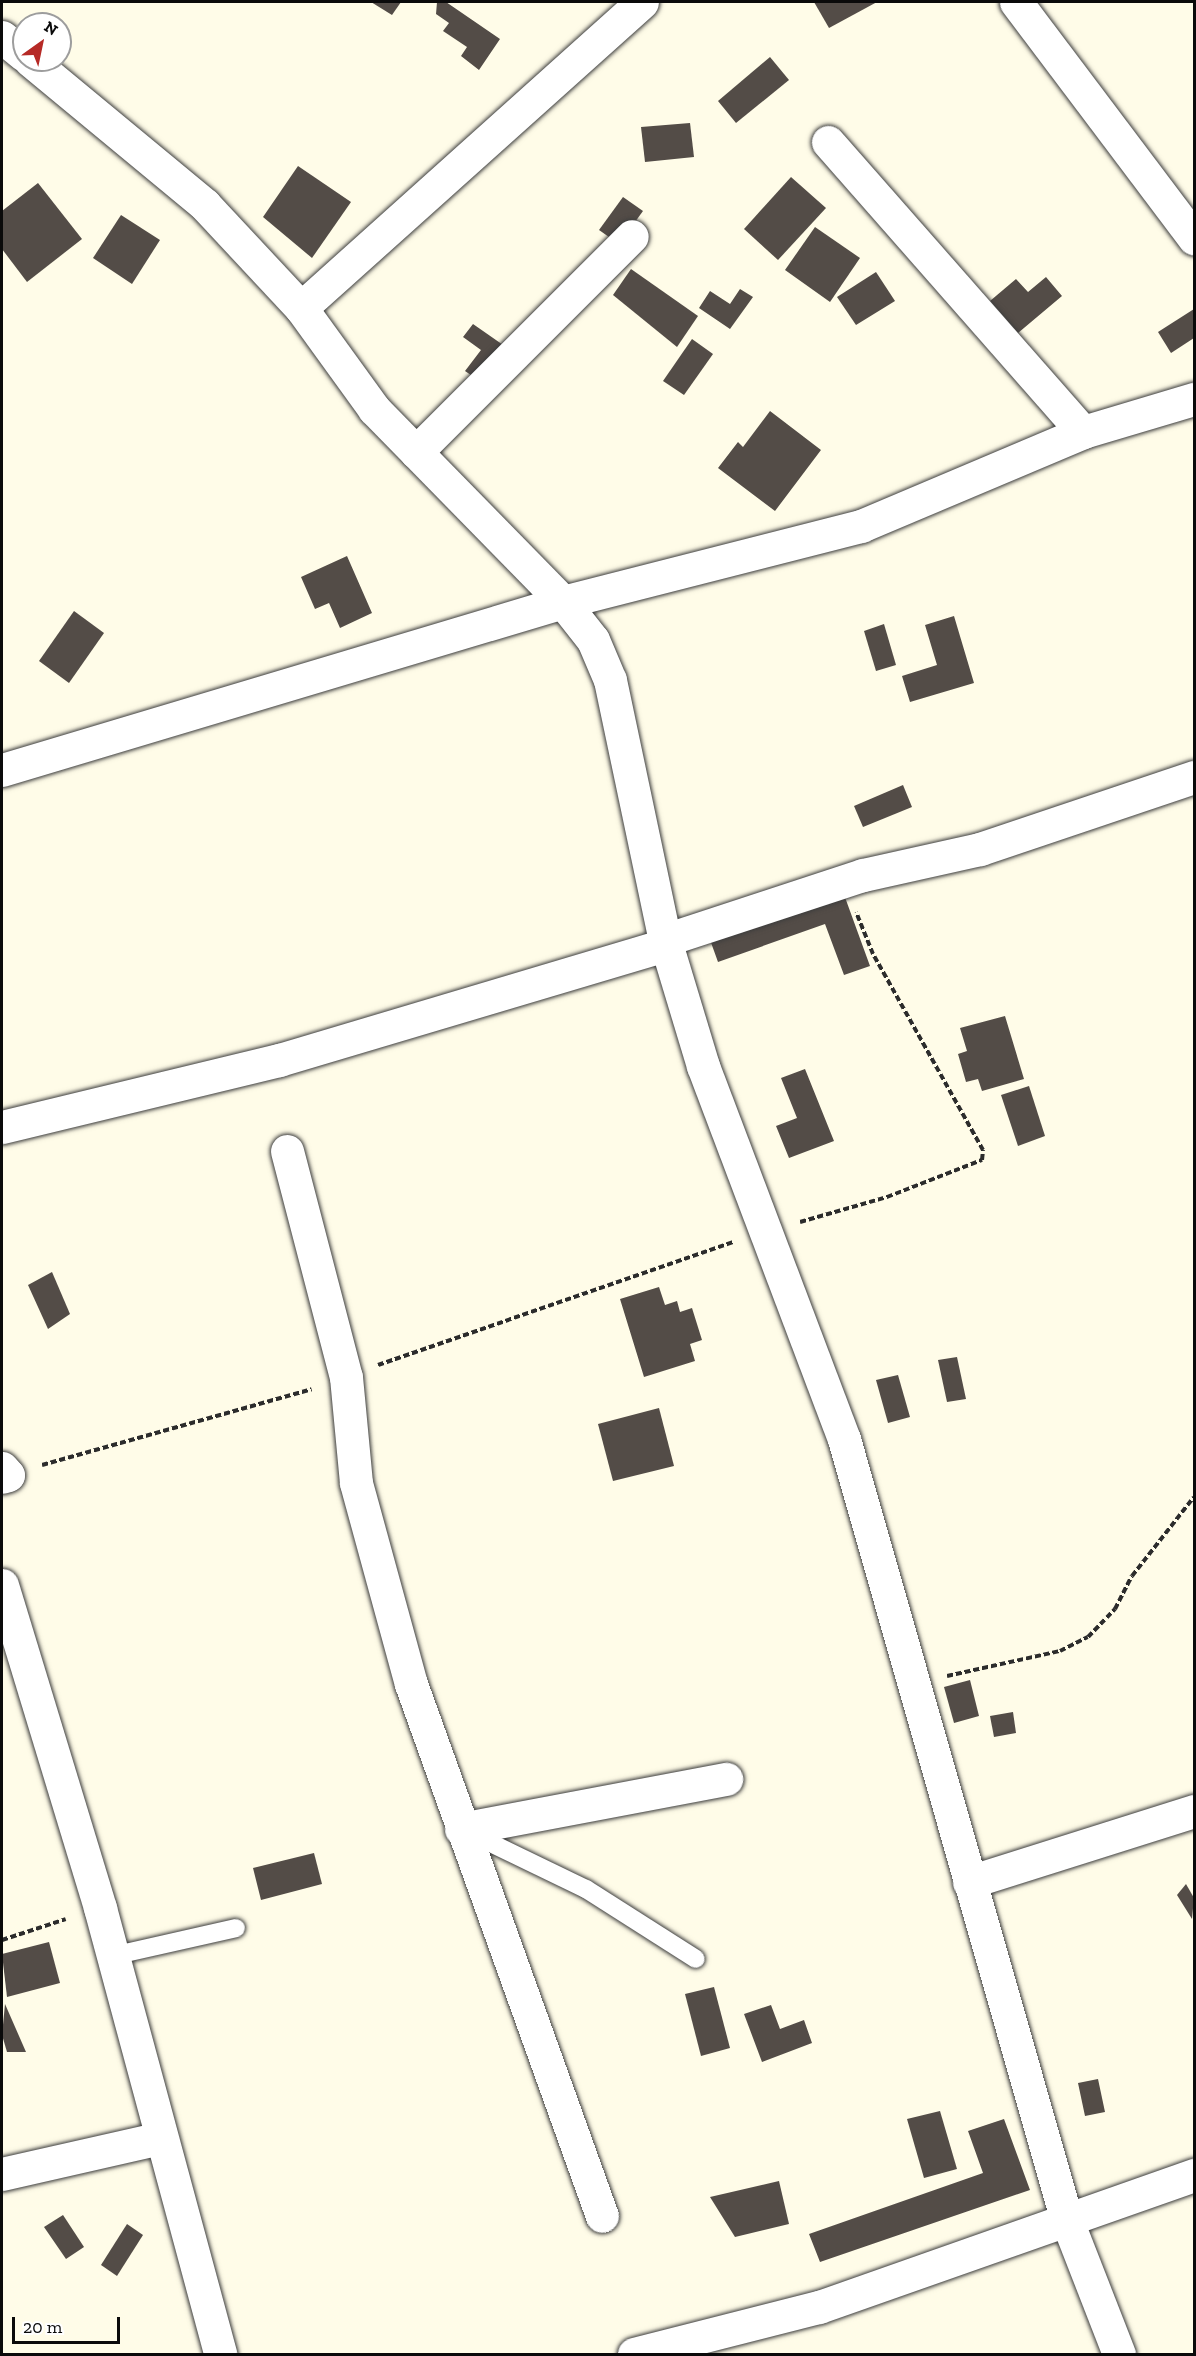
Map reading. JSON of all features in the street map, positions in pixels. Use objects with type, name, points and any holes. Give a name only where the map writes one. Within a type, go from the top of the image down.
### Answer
[{"type":"street","points":[[301,308],[642,2]]},
{"type":"street","points":[[1016,2],[1194,238]]},
{"type":"street","points":[[42,72],[205,205],[301,308],[374,409],[563,602],[594,640],[610,680],[666,942],[703,1066],[844,1439],[911,1687],[1066,2218],[1119,2355]]},
{"type":"street","points":[[828,142],[1083,432]]},
{"type":"street","points":[[416,452],[632,236]]},
{"type":"street","points":[[2,770],[563,602],[861,526],[1083,432],[1194,399]]},
{"type":"street","points":[[2,1127],[208,1073],[279,1060],[666,942],[844,882],[980,849],[1194,777]]},
{"type":"street","points":[[287,1151],[346,1377],[356,1483],[411,1684],[461,1829],[602,2216]]},
{"type":"street","points":[[2,1468],[8,1475],[2,1477]]},
{"type":"street","points":[[2,1585],[100,1908],[220,2355]]},
{"type":"street","points":[[461,1829],[726,1779]]},
{"type":"street","points":[[969,1882],[1194,1811]]},
{"type":"street","points":[[2,2174],[161,2138]]},
{"type":"street","points":[[634,2355],[819,2307],[1066,2218],[1194,2175]]},
{"type":"lane","points":[[461,1829],[586,1889],[696,1959]]},
{"type":"lane","points":[[112,1956],[236,1928]]},
{"type":"path","points":[[35,1467],[346,1377],[765,1231],[886,1197],[982,1160],[983,1150],[873,954],[844,882]]},
{"type":"path","points":[[911,1687],[1060,1651],[1088,1637],[1115,1609],[1132,1576],[1194,1497]]},
{"type":"path","points":[[2,1940],[100,1908]]},
{"type":"building","points":[[371,2],[401,2],[392,15]]},
{"type":"building","points":[[437,2],[446,2],[500,39],[479,70],[461,56],[467,47],[443,31],[449,23],[436,14]]},
{"type":"building","points":[[814,2],[877,2],[829,28]]},
{"type":"building","points":[[770,57],[789,80],[736,123],[718,101]]},
{"type":"building","points":[[690,123],[694,157],[645,162],[641,127]]},
{"type":"building","points":[[298,166],[351,202],[312,258],[263,217]]},
{"type":"building","points":[[791,177],[826,208],[778,260],[744,229]]},
{"type":"building","points":[[38,183],[82,239],[27,282],[2,249],[2,211]]},
{"type":"building","points":[[623,197],[643,211],[619,244],[599,230]]},
{"type":"building","points":[[121,215],[160,240],[132,284],[93,258]]},
{"type":"building","points":[[815,227],[860,258],[830,302],[785,270]]},
{"type":"building","points":[[631,269],[698,316],[677,347],[613,295]]},
{"type":"building","points":[[876,272],[895,301],[856,325],[837,297]]},
{"type":"building","points":[[1046,277],[1062,296],[1018,333],[990,301],[1016,279],[1028,292]]},
{"type":"building","points":[[740,289],[753,297],[730,329],[699,308],[710,291],[730,304]]},
{"type":"building","points":[[1194,309],[1194,338],[1171,353],[1158,332]]},
{"type":"building","points":[[473,324],[506,347],[481,382],[465,371],[481,350],[463,337]]},
{"type":"building","points":[[692,339],[713,354],[684,395],[663,381]]},
{"type":"building","points":[[770,411],[821,450],[775,511],[718,468],[738,442],[743,447]]},
{"type":"building","points":[[347,556],[372,613],[340,628],[329,603],[315,609],[301,577]]},
{"type":"building","points":[[74,611],[104,633],[69,683],[39,661]]},
{"type":"building","points":[[954,616],[974,683],[910,702],[902,676],[937,665],[925,625]]},
{"type":"building","points":[[884,624],[896,665],[876,671],[864,631]]},
{"type":"building","points":[[903,785],[912,807],[863,827],[854,806]]},
{"type":"building","points":[[842,889],[870,966],[844,975],[825,924],[718,962],[709,937]]},
{"type":"building","points":[[1005,1016],[1024,1079],[982,1091],[978,1079],[966,1082],[958,1054],[967,1051],[960,1028]]},
{"type":"building","points":[[805,1069],[834,1141],[789,1158],[776,1126],[797,1118],[781,1078]]},
{"type":"building","points":[[1029,1086],[1045,1136],[1018,1146],[1001,1095]]},
{"type":"building","points":[[52,1272],[70,1314],[48,1329],[28,1285]]},
{"type":"building","points":[[659,1287],[665,1305],[677,1301],[680,1312],[692,1308],[702,1340],[690,1344],[695,1361],[644,1377],[620,1299]]},
{"type":"building","points":[[957,1357],[966,1399],[947,1402],[938,1360]]},
{"type":"building","points":[[898,1375],[910,1417],[888,1423],[876,1380]]},
{"type":"building","points":[[659,1408],[674,1466],[613,1481],[598,1424]]},
{"type":"building","points":[[970,1680],[979,1716],[954,1723],[944,1687]]},
{"type":"building","points":[[1013,1712],[1016,1733],[994,1737],[990,1716]]},
{"type":"building","points":[[314,1853],[322,1884],[261,1900],[253,1868]]},
{"type":"building","points":[[1186,1884],[1194,1898],[1192,1919],[1177,1895]]},
{"type":"building","points":[[49,1942],[60,1983],[7,1997],[2,1954]]},
{"type":"building","points":[[714,1987],[730,2048],[701,2056],[685,1994]]},
{"type":"building","points":[[5,2004],[26,2052],[7,2052],[2,2035]]},
{"type":"building","points":[[771,2005],[780,2029],[804,2020],[812,2043],[762,2062],[744,2014]]},
{"type":"building","points":[[1098,2079],[1105,2112],[1085,2116],[1078,2083]]},
{"type":"building","points":[[940,2111],[957,2169],[924,2178],[907,2119]]},
{"type":"building","points":[[1004,2119],[1030,2190],[820,2262],[809,2234],[983,2173],[968,2131]]},
{"type":"building","points":[[779,2181],[789,2224],[735,2237],[710,2197]]},
{"type":"building","points":[[63,2215],[84,2247],[66,2259],[44,2227]]},
{"type":"building","points":[[127,2224],[143,2235],[117,2276],[101,2265]]}]
